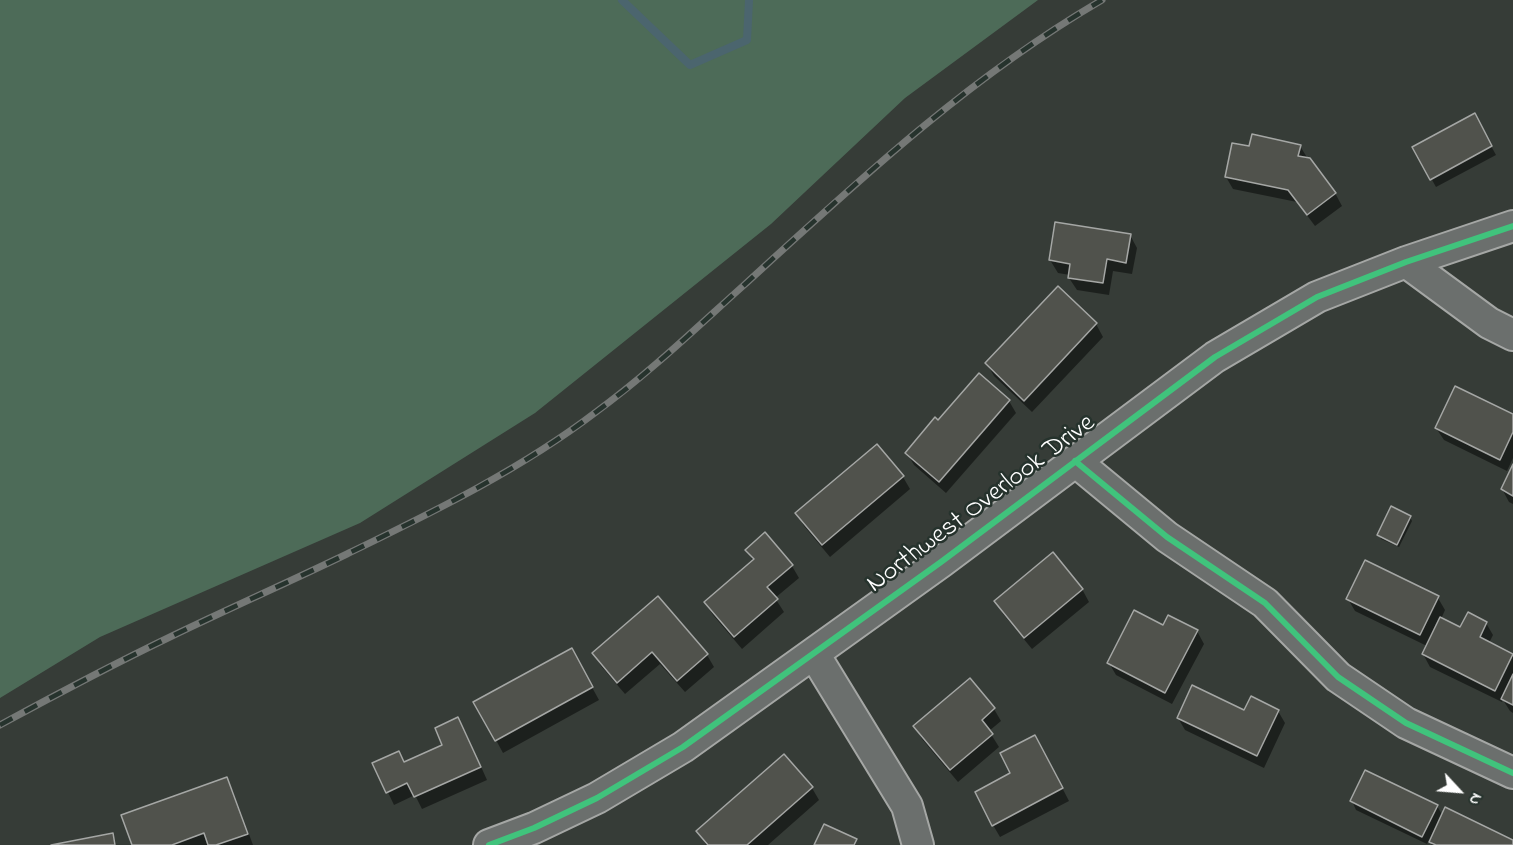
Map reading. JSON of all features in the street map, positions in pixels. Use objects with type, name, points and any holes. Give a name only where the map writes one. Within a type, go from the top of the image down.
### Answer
[{"type":"street","name":"Northwest Overlook Drive","points":[[489,845],[534,828],[597,798],[684,747],[951,555],[1215,357],[1317,297],[1406,262],[1513,226]]},
{"type":"street","points":[[1406,262],[1489,323],[1513,335]]},
{"type":"street","points":[[1075,461],[1167,537],[1265,603],[1338,677],[1406,723],[1513,772]]},
{"type":"street","points":[[814,654],[907,806],[918,845]]},
{"type":"green space","points":[[0,0],[1038,0],[905,98],[771,224],[535,413],[360,523],[100,637],[0,698]]},
{"type":"building","points":[[1475,113],[1492,146],[1430,180],[1412,147]]},
{"type":"building","points":[[1252,134],[1301,145],[1298,156],[1310,158],[1336,193],[1307,215],[1288,190],[1225,177],[1232,143],[1249,146]]},
{"type":"building","points":[[1055,222],[1131,234],[1126,263],[1107,259],[1103,283],[1068,278],[1070,264],[1049,260]]},
{"type":"building","points":[[1058,286],[1097,323],[1024,401],[985,363]]},
{"type":"building","points":[[979,373],[1010,400],[939,482],[905,453],[935,417],[938,420]]},
{"type":"building","points":[[1455,386],[1513,414],[1513,432],[1500,460],[1435,428]]},
{"type":"building","points":[[877,444],[904,476],[822,545],[795,513]]},
{"type":"building","points":[[1513,464],[1513,496],[1501,489]]},
{"type":"building","points":[[1391,506],[1411,516],[1397,545],[1377,535]]},
{"type":"building","points":[[765,532],[793,565],[767,587],[778,599],[734,637],[704,602],[754,559],[745,550]]},
{"type":"building","points":[[1053,552],[1083,589],[1024,638],[994,601]]},
{"type":"building","points":[[1365,560],[1439,596],[1420,635],[1346,599]]},
{"type":"building","points":[[658,596],[708,654],[677,681],[652,652],[617,683],[592,653]]},
{"type":"building","points":[[1134,610],[1163,625],[1168,615],[1198,630],[1165,693],[1107,663]]},
{"type":"building","points":[[1468,612],[1487,622],[1480,637],[1513,654],[1495,691],[1422,654],[1440,617],[1460,627]]},
{"type":"building","points":[[572,648],[593,687],[495,741],[473,702]]},
{"type":"building","points":[[1513,674],[1513,705],[1501,699]]},
{"type":"building","points":[[970,678],[995,708],[982,720],[993,734],[950,770],[913,726]]},
{"type":"building","points":[[1192,685],[1244,710],[1251,696],[1279,710],[1257,756],[1177,718]]},
{"type":"building","points":[[458,717],[481,767],[414,797],[407,783],[386,793],[372,763],[399,751],[404,762],[442,745],[435,728]]},
{"type":"building","points":[[1035,735],[1063,788],[992,826],[975,792],[1010,773],[1000,753]]},
{"type":"building","points":[[784,754],[813,787],[747,845],[708,845],[696,831]]},
{"type":"building","points":[[1365,770],[1438,805],[1422,837],[1350,801]]},
{"type":"building","points":[[227,777],[248,834],[216,845],[208,845],[204,833],[172,845],[132,845],[121,815]]},
{"type":"building","points":[[1445,807],[1513,840],[1513,845],[1436,845],[1429,842]]},
{"type":"building","points":[[824,824],[857,839],[854,845],[814,845]]},
{"type":"building","points":[[113,833],[115,845],[51,845]]},
{"type":"waterway","points":[[622,0],[690,65],[747,40],[749,0]]},
{"type":"railway","points":[[0,725],[150,647],[412,522],[537,453],[596,412],[653,367],[828,208],[915,133],[1005,63],[1102,0]]},
{"type":"cycle path","points":[[489,845],[534,828],[597,798],[683,747],[941,562],[1215,357],[1317,297],[1406,262],[1513,226]]},
{"type":"cycle path","points":[[1075,461],[1167,537],[1265,603],[1338,677],[1406,723],[1513,773]]}]
